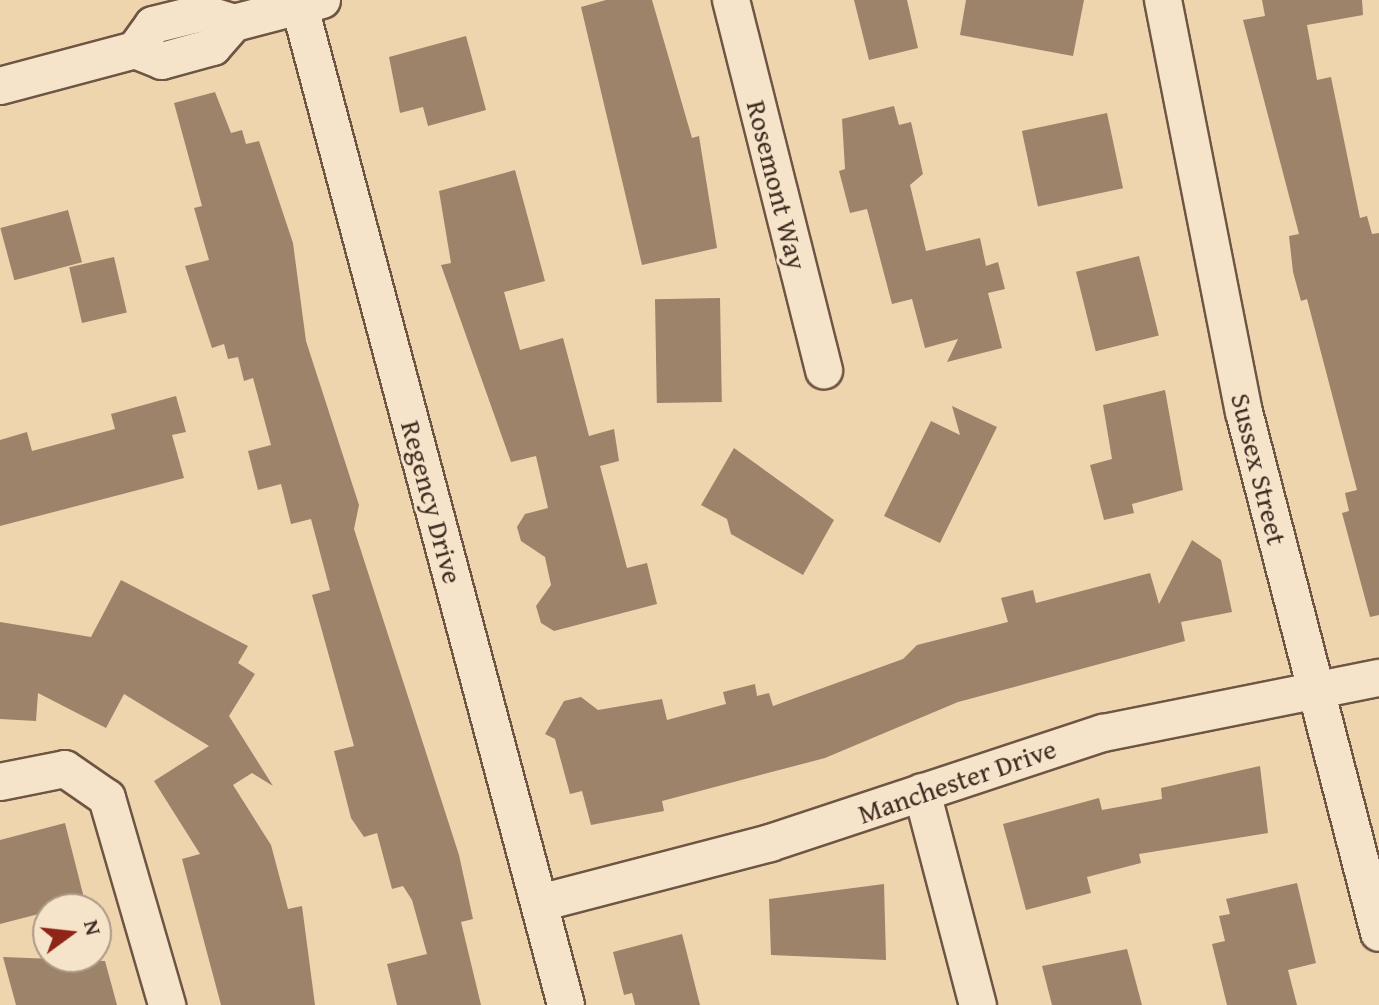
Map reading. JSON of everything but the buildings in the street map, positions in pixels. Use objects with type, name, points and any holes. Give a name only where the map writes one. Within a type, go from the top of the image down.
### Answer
[{"type":"street","name":"Rosemont Way","points":[[731,0],[824,371]]},
{"type":"street","name":"Sussex Street","points":[[1163,0],[1244,412],[1379,933]]},
{"type":"street","points":[[0,86],[135,50],[162,61],[213,47],[234,23],[307,2]]},
{"type":"street","name":"Regency Drive","points":[[307,2],[566,1005]]},
{"type":"street","name":"Manchester Drive","points":[[540,903],[770,843],[1103,733],[1379,678]]},
{"type":"street","points":[[0,782],[65,769],[107,798],[167,1005]]},
{"type":"street","points":[[922,792],[978,1005]]}]
